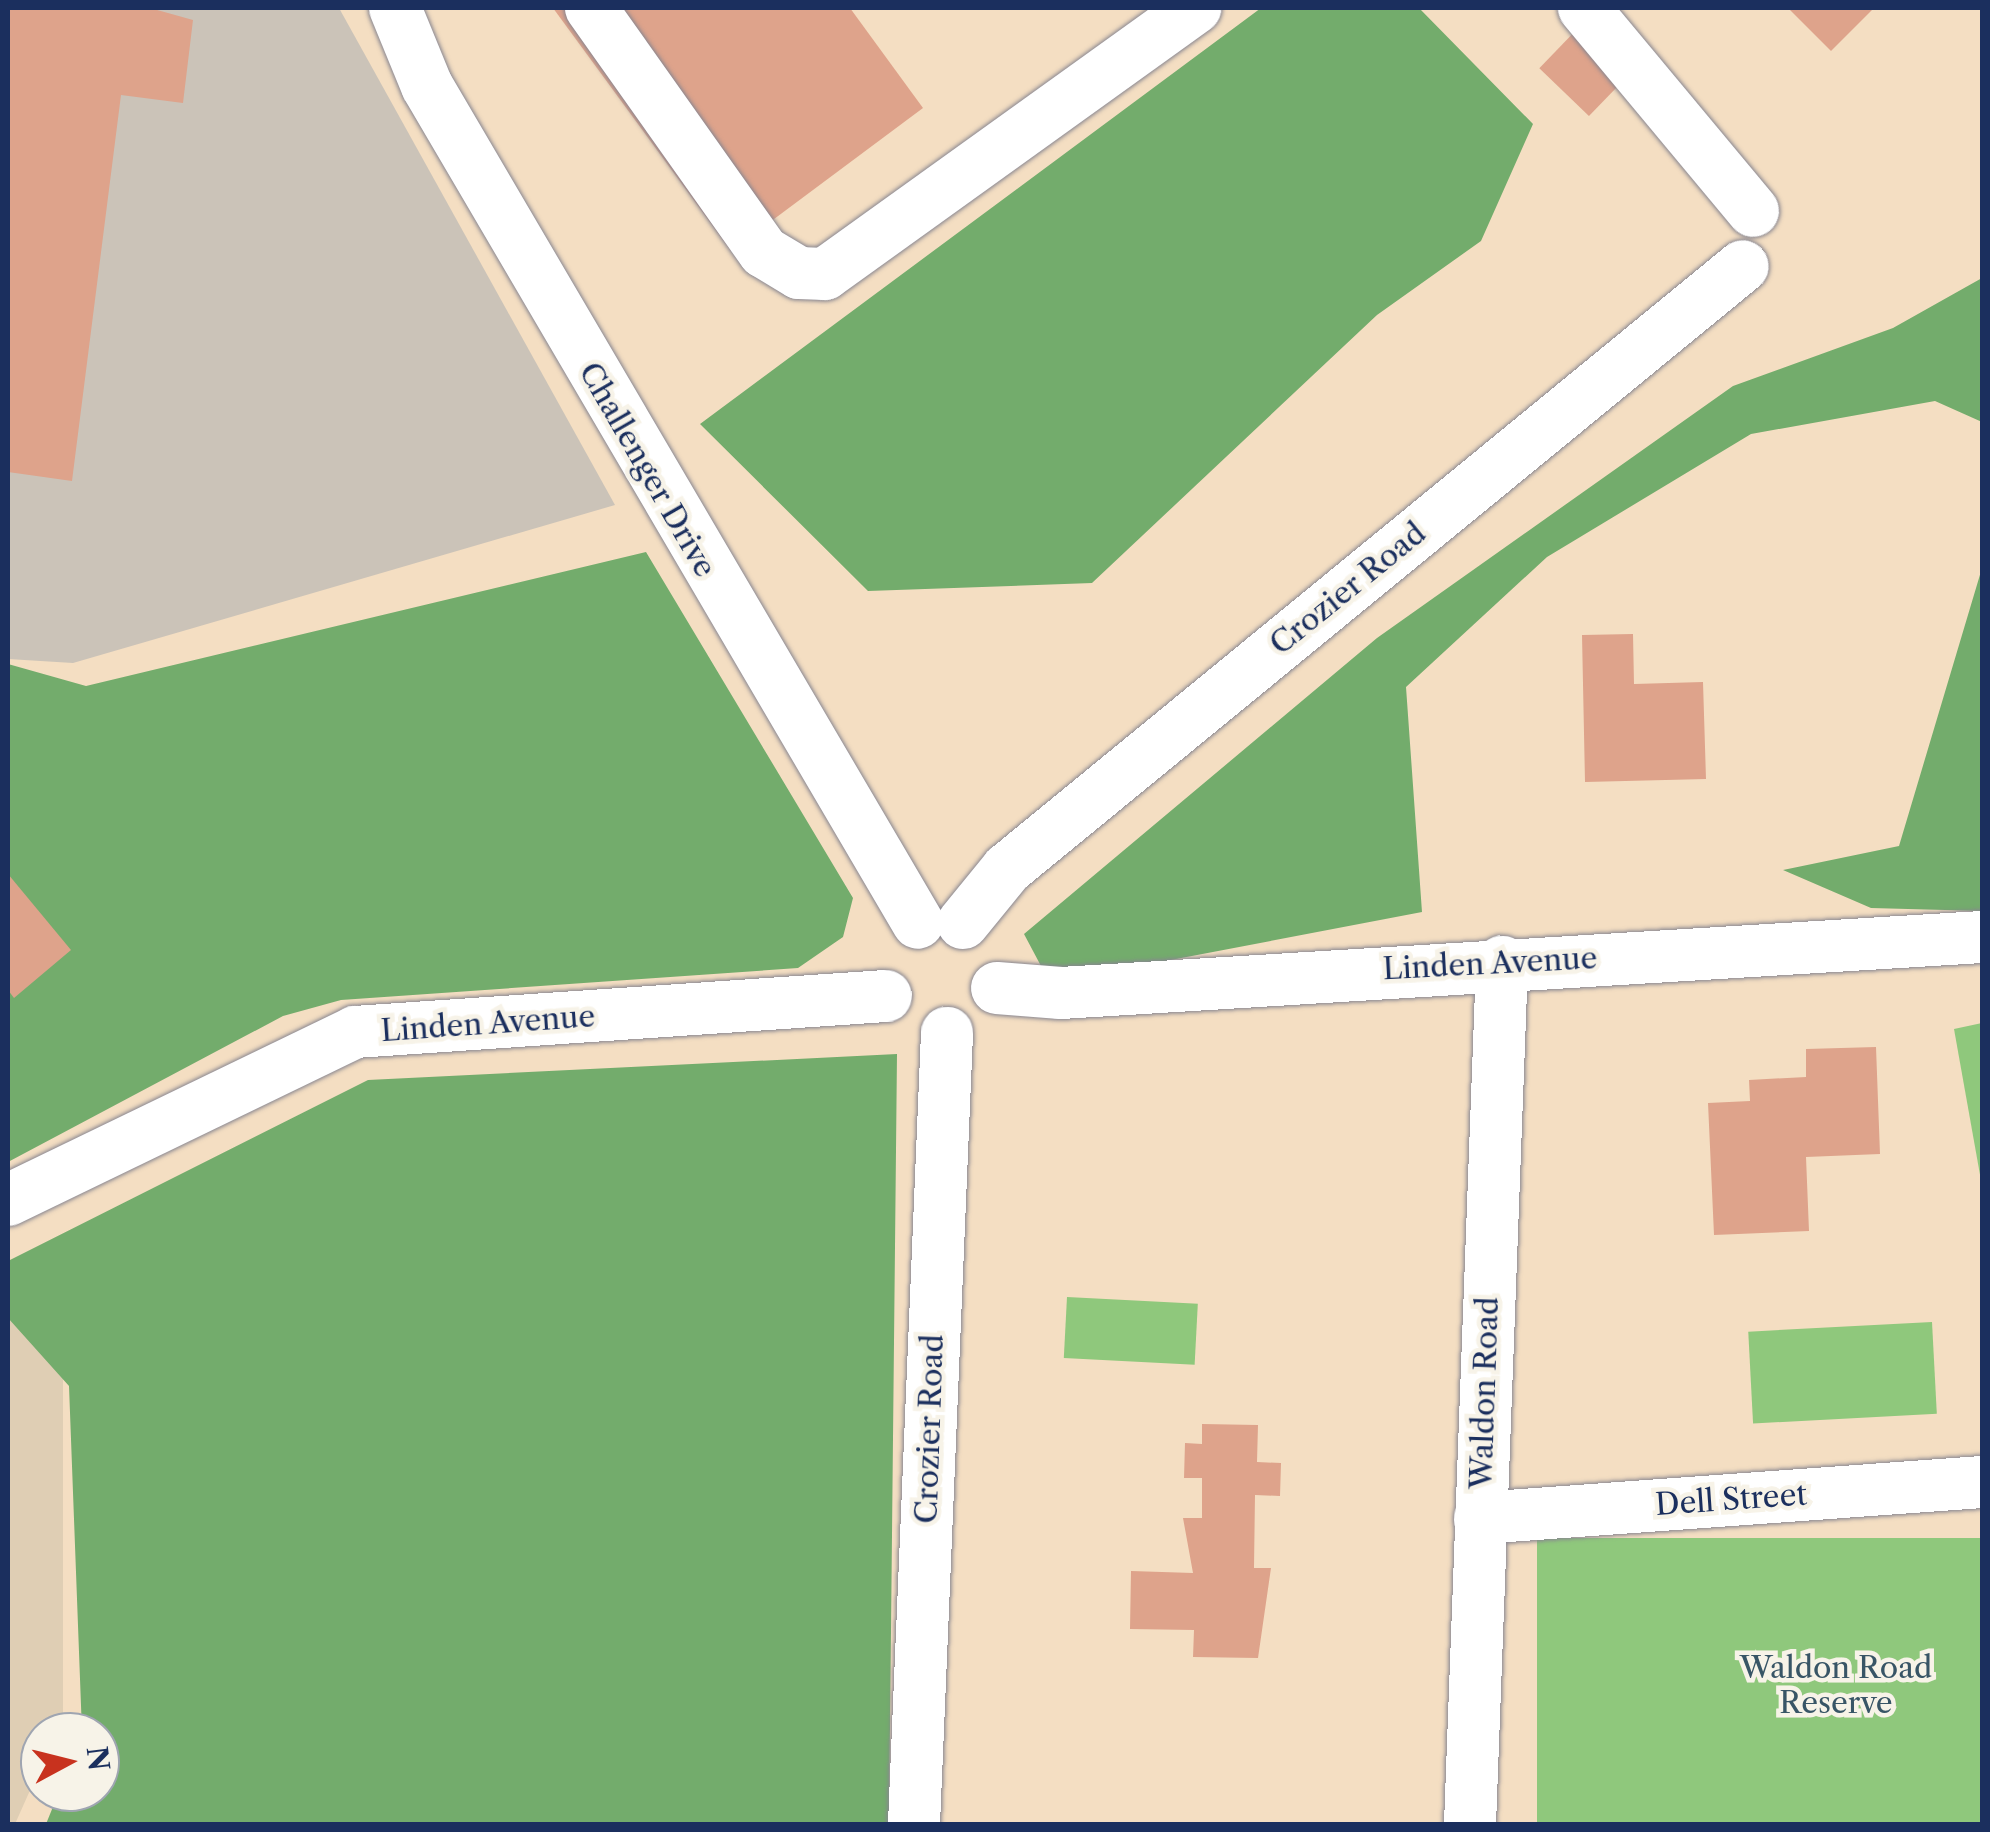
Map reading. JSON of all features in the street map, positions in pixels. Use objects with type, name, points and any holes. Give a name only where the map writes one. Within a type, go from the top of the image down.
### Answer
[{"type":"street","name":"Challenger Drive","points":[[394,8],[426,86],[940,923]]},
{"type":"street","points":[[591,8],[764,252],[799,272],[825,274],[1195,8]]},
{"type":"street","points":[[1584,8],[1753,211]]},
{"type":"street","name":"Crozier Road","points":[[940,923],[1743,266]]},
{"type":"street","points":[[940,923],[996,961],[997,988],[970,1026],[947,1034],[912,1024],[886,996],[884,967],[894,941],[940,923]]},
{"type":"street","name":"Linden Avenue","points":[[997,988],[1061,993],[1502,962],[1982,937]]},
{"type":"street","name":"Waldon Road","points":[[1470,1824],[1502,962]]},
{"type":"street","name":"Linden Avenue","points":[[8,1200],[355,1032],[886,996]]},
{"type":"street","name":"Crozier Road","points":[[914,1824],[947,1034]]},
{"type":"street","name":"Dell Street","points":[[1480,1518],[1982,1482]]},
{"type":"shaded area","points":[[8,8],[339,8],[615,505],[73,663],[8,659]]},
{"type":"shaded area","points":[[8,1270],[63,1368],[63,1712],[20,1712],[20,1812],[15,1824],[8,1824]]},
{"type":"green space","points":[[1261,8],[1419,8],[1533,124],[1481,241],[1377,315],[1092,583],[868,591],[700,424]]},
{"type":"green space","points":[[1982,278],[1982,422],[1935,401],[1751,434],[1547,557],[1406,687],[1422,912],[1050,983],[1024,934],[1377,638],[1733,386],[1893,328]]},
{"type":"green space","points":[[646,552],[853,898],[843,937],[798,968],[341,1000],[283,1016],[8,1162],[8,664],[86,686]]},
{"type":"green space","points":[[1982,568],[1982,911],[1871,908],[1783,870],[1899,846]]},
{"type":"green space","points":[[1982,1023],[1982,1186],[1954,1029]]},
{"type":"green space","points":[[897,1054],[889,1824],[46,1824],[51,1812],[120,1812],[120,1712],[81,1712],[69,1386],[8,1318],[8,1261],[368,1080]]},
{"type":"green space","points":[[1067,1297],[1198,1304],[1195,1365],[1064,1358]]},
{"type":"green space","points":[[1932,1322],[1937,1414],[1753,1424],[1748,1332]]},
{"type":"green space","name":"Waldon Road Reserve","points":[[1537,1538],[1982,1538],[1982,1824],[1537,1824]]},
{"type":"building","points":[[8,8],[150,8],[193,20],[183,103],[121,95],[72,481],[8,472]]},
{"type":"building","points":[[553,8],[850,8],[923,108],[731,251]]},
{"type":"building","points":[[1788,8],[1874,8],[1831,51]]},
{"type":"building","points":[[1581,25],[1631,73],[1589,116],[1539,68]]},
{"type":"building","points":[[1633,634],[1634,684],[1703,682],[1706,779],[1585,782],[1582,635]]},
{"type":"building","points":[[8,874],[71,950],[14,998],[8,990]]},
{"type":"building","points":[[1876,1047],[1880,1154],[1806,1157],[1809,1231],[1714,1235],[1708,1103],[1750,1101],[1749,1080],[1806,1077],[1806,1049]]},
{"type":"building","points":[[1202,1424],[1258,1425],[1257,1462],[1281,1463],[1280,1496],[1255,1495],[1254,1568],[1271,1568],[1258,1658],[1193,1657],[1194,1630],[1130,1629],[1131,1571],[1193,1573],[1183,1518],[1202,1518],[1202,1478],[1184,1478],[1185,1443],[1202,1444]]}]
